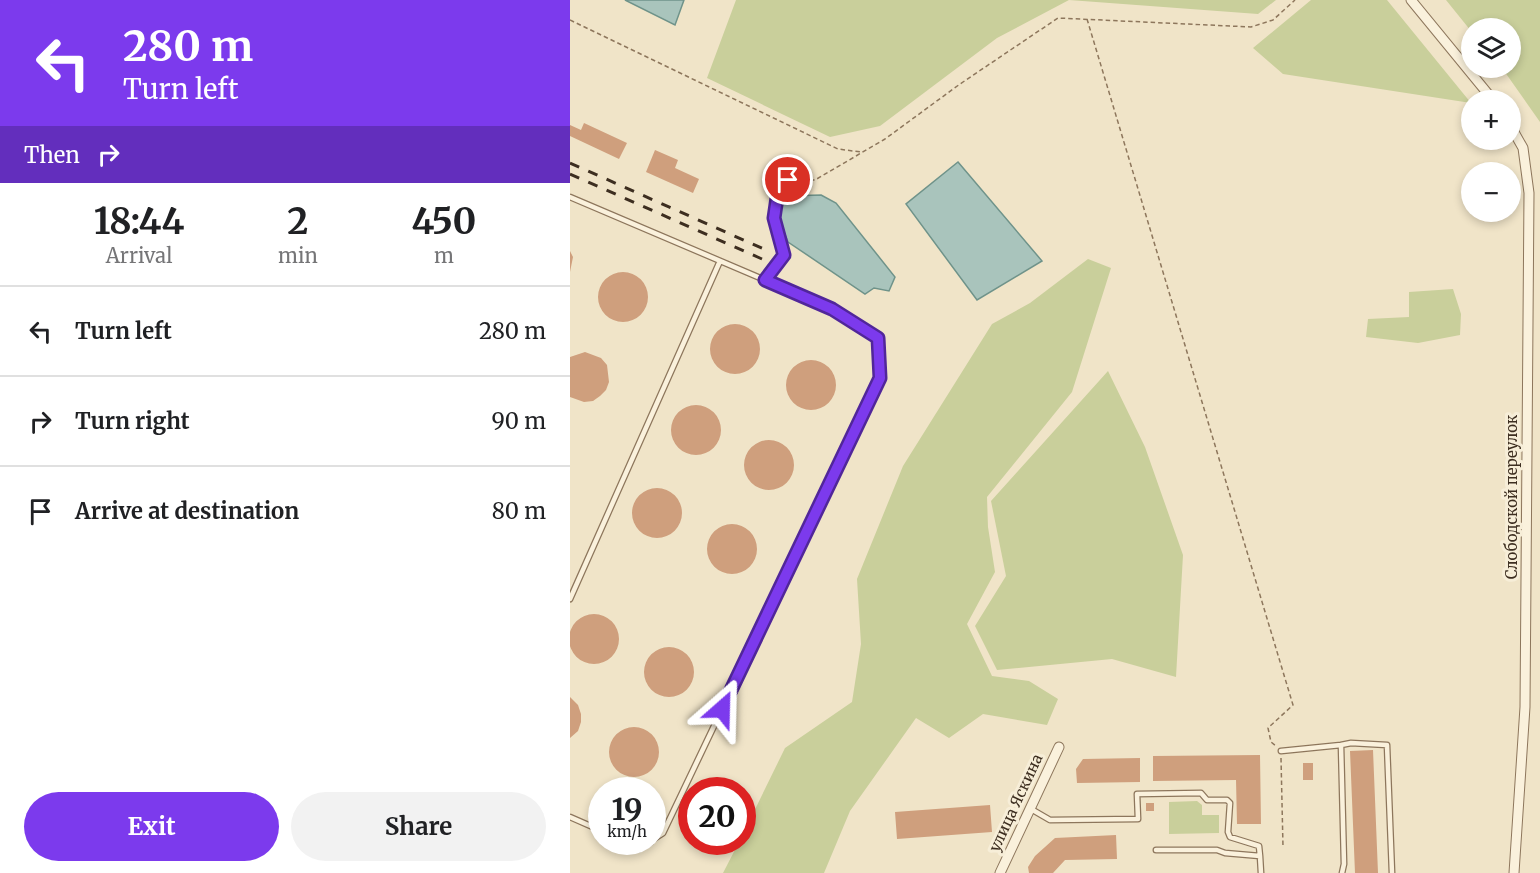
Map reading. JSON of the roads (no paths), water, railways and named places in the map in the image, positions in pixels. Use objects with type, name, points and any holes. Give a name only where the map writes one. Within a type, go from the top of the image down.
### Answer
[{"type":"street","points":[[1412,0],[1485,90]]},
{"type":"street","name":"Слободской переулок","points":[[1514,873],[1525,707],[1529,193],[1521,144]]},
{"type":"street","name":"улица Яскина","points":[[1000,873],[1059,747]]},
{"type":"lane","points":[[765,280],[784,255],[774,218],[778,191],[788,180]]},
{"type":"lane","points":[[570,197],[832,309],[878,338],[880,378],[666,827]]},
{"type":"lane","points":[[570,599],[720,261]]},
{"type":"lane","points":[[1281,751],[1351,743],[1387,745],[1392,873]]},
{"type":"lane","points":[[1341,745],[1344,864],[1342,873]]},
{"type":"lane","points":[[1030,809],[1050,820],[1138,819],[1137,794],[1201,793],[1207,800],[1227,800],[1230,803],[1228,832],[1230,837],[1259,846],[1261,873]]},
{"type":"lane","points":[[570,817],[588,825]]},
{"type":"lane","points":[[1155,850],[1217,850],[1225,853],[1260,856]]},
{"type":"water","points":[[625,0],[684,0],[675,25]]},
{"type":"water","points":[[958,162],[1042,261],[977,300],[906,204]]},
{"type":"water","points":[[821,195],[836,203],[895,277],[889,291],[874,288],[865,294],[788,242],[778,217],[783,196]]},
{"type":"railway","points":[[570,163],[766,250]]},
{"type":"railway","points":[[570,174],[762,259]]}]
